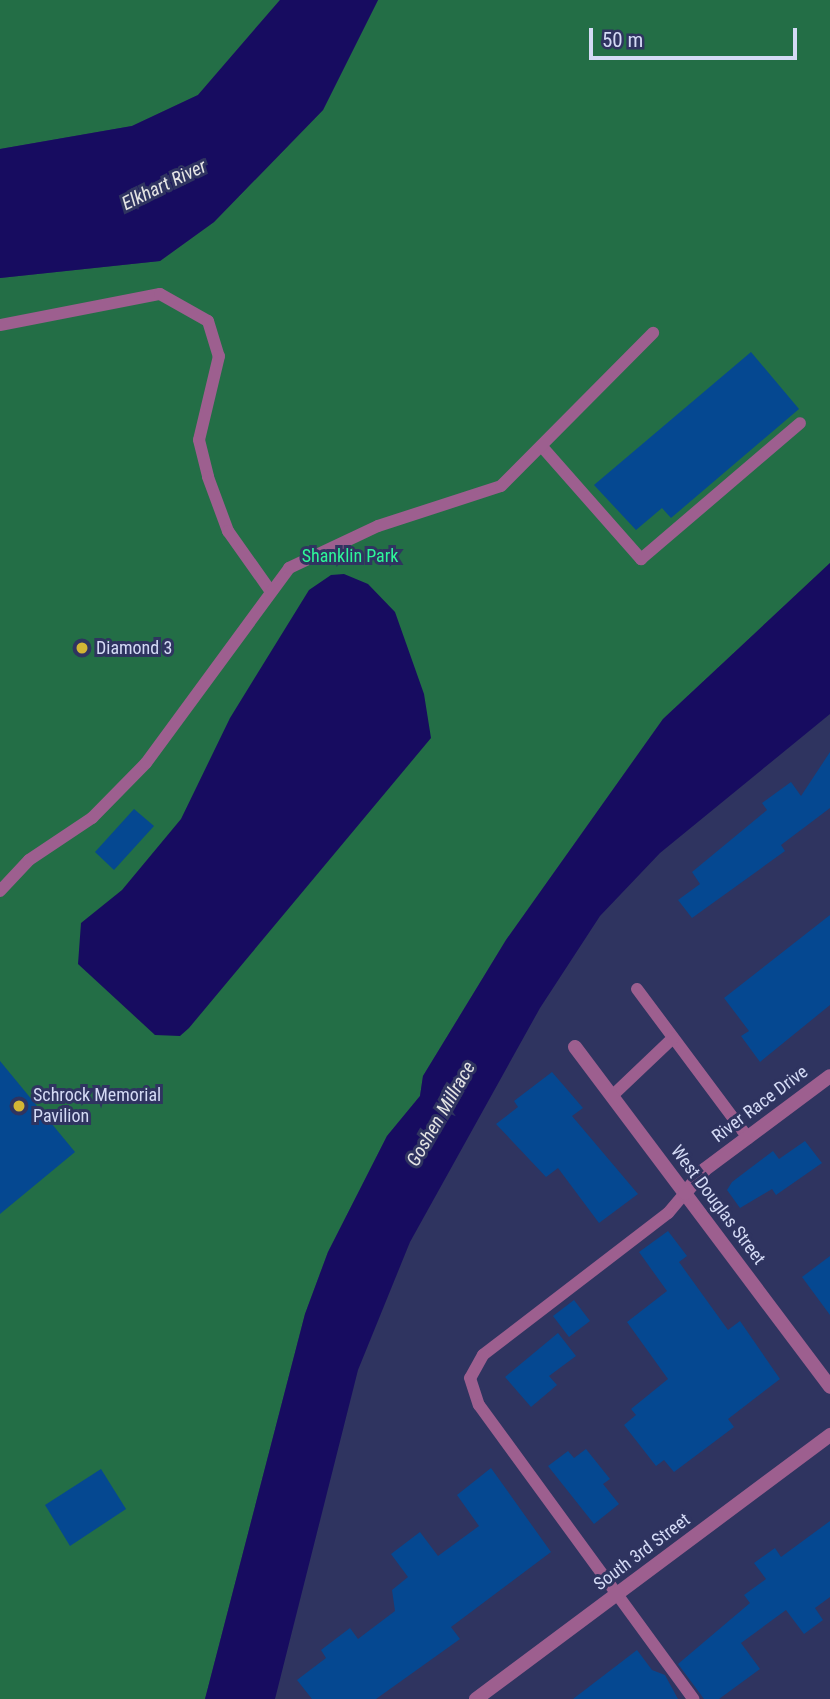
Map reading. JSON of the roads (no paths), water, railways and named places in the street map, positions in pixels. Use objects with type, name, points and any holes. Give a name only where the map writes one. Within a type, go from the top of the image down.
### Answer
[{"type":"street","name":"West Douglas Street","points":[[575,1047],[830,1387]]},
{"type":"street","name":"River Race Drive","points":[[685,1193],[748,1138],[830,1076]]},
{"type":"street","name":"South 3rd Street","points":[[476,1699],[830,1435]]},
{"type":"lane","points":[[0,326],[160,294],[208,321],[219,356],[201,428],[208,477],[228,531],[269,589]]},
{"type":"lane","points":[[0,891],[29,860],[92,818],[146,763],[269,589],[319,551],[501,486],[544,449],[550,430],[653,333]]},
{"type":"lane","points":[[544,449],[641,559],[800,423]]},
{"type":"lane","points":[[637,989],[748,1138]]},
{"type":"lane","points":[[612,1096],[673,1038]]},
{"type":"lane","points":[[685,1193],[668,1213],[484,1355],[470,1378],[479,1405],[693,1699]]},
{"type":"water","name":"Elkhart River","points":[[280,0],[378,0],[323,110],[214,222],[160,261],[0,278],[0,149],[132,126],[198,95]]},
{"type":"water","name":"Goshen Millrace","points":[[830,563],[830,714],[660,853],[600,916],[540,1008],[410,1242],[358,1370],[275,1699],[205,1699],[305,1314],[328,1252],[387,1136],[420,1096],[423,1076],[506,940],[663,719]]},
{"type":"water","points":[[344,574],[368,584],[395,612],[424,694],[431,738],[189,1028],[180,1036],[155,1035],[78,964],[81,923],[122,890],[181,819],[230,718],[309,590],[331,575]]},
{"type":"place","name":"Diamond 3","points":[[82,648]]},
{"type":"place","name":"Schrock Memorial Pavilion","points":[[19,1106]]},
{"type":"park label","name":"Shanklin Park","points":[[350,556]]}]
